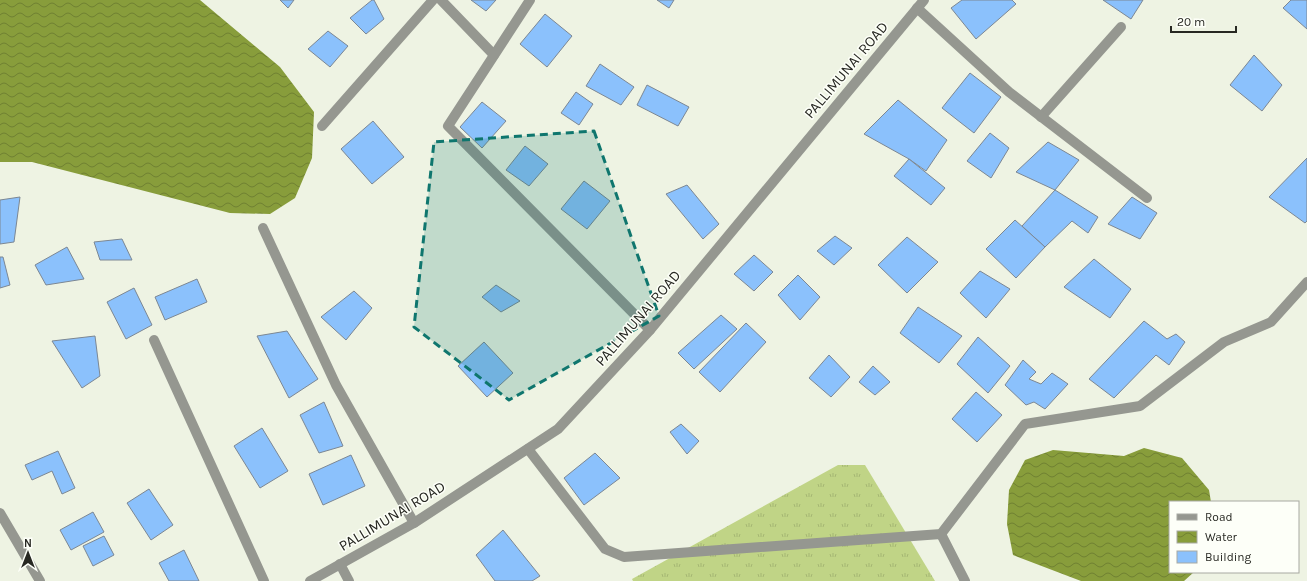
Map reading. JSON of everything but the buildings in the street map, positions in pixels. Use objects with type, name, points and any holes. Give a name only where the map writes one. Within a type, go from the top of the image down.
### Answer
[{"type":"street","points":[[322,126],[433,0]]},
{"type":"street","points":[[441,0],[494,55]]},
{"type":"street","points":[[530,0],[448,126],[650,330]]},
{"type":"street","name":"PALLIMUNAI ROAD","points":[[310,581],[414,523],[558,429],[650,330],[924,0]]},
{"type":"street","points":[[917,8],[1009,92],[1147,198]]},
{"type":"street","points":[[1041,117],[1121,27]]},
{"type":"street","points":[[263,228],[336,385],[414,523]]},
{"type":"street","points":[[528,448],[604,549],[624,557],[941,534],[1025,424],[1140,406],[1224,342],[1271,322],[1307,282]]},
{"type":"street","points":[[154,340],[264,581]]},
{"type":"street","points":[[0,513],[40,581]]},
{"type":"street","points":[[941,534],[965,581]]},
{"type":"street","points":[[340,564],[349,581]]},
{"type":"highlighted area","points":[[594,131],[659,316],[509,400],[414,327],[434,142]]},
{"type":"green space","points":[[838,465],[865,465],[935,581],[633,581],[632,579]]},
{"type":"water","points":[[0,0],[200,0],[280,67],[314,112],[312,158],[295,198],[270,214],[230,213],[32,162],[0,162]]},
{"type":"water","points":[[1144,448],[1182,458],[1209,490],[1211,501],[1169,501],[1169,573],[1193,573],[1184,581],[1081,581],[1013,555],[1007,524],[1009,490],[1025,460],[1053,450],[1124,456]]}]
